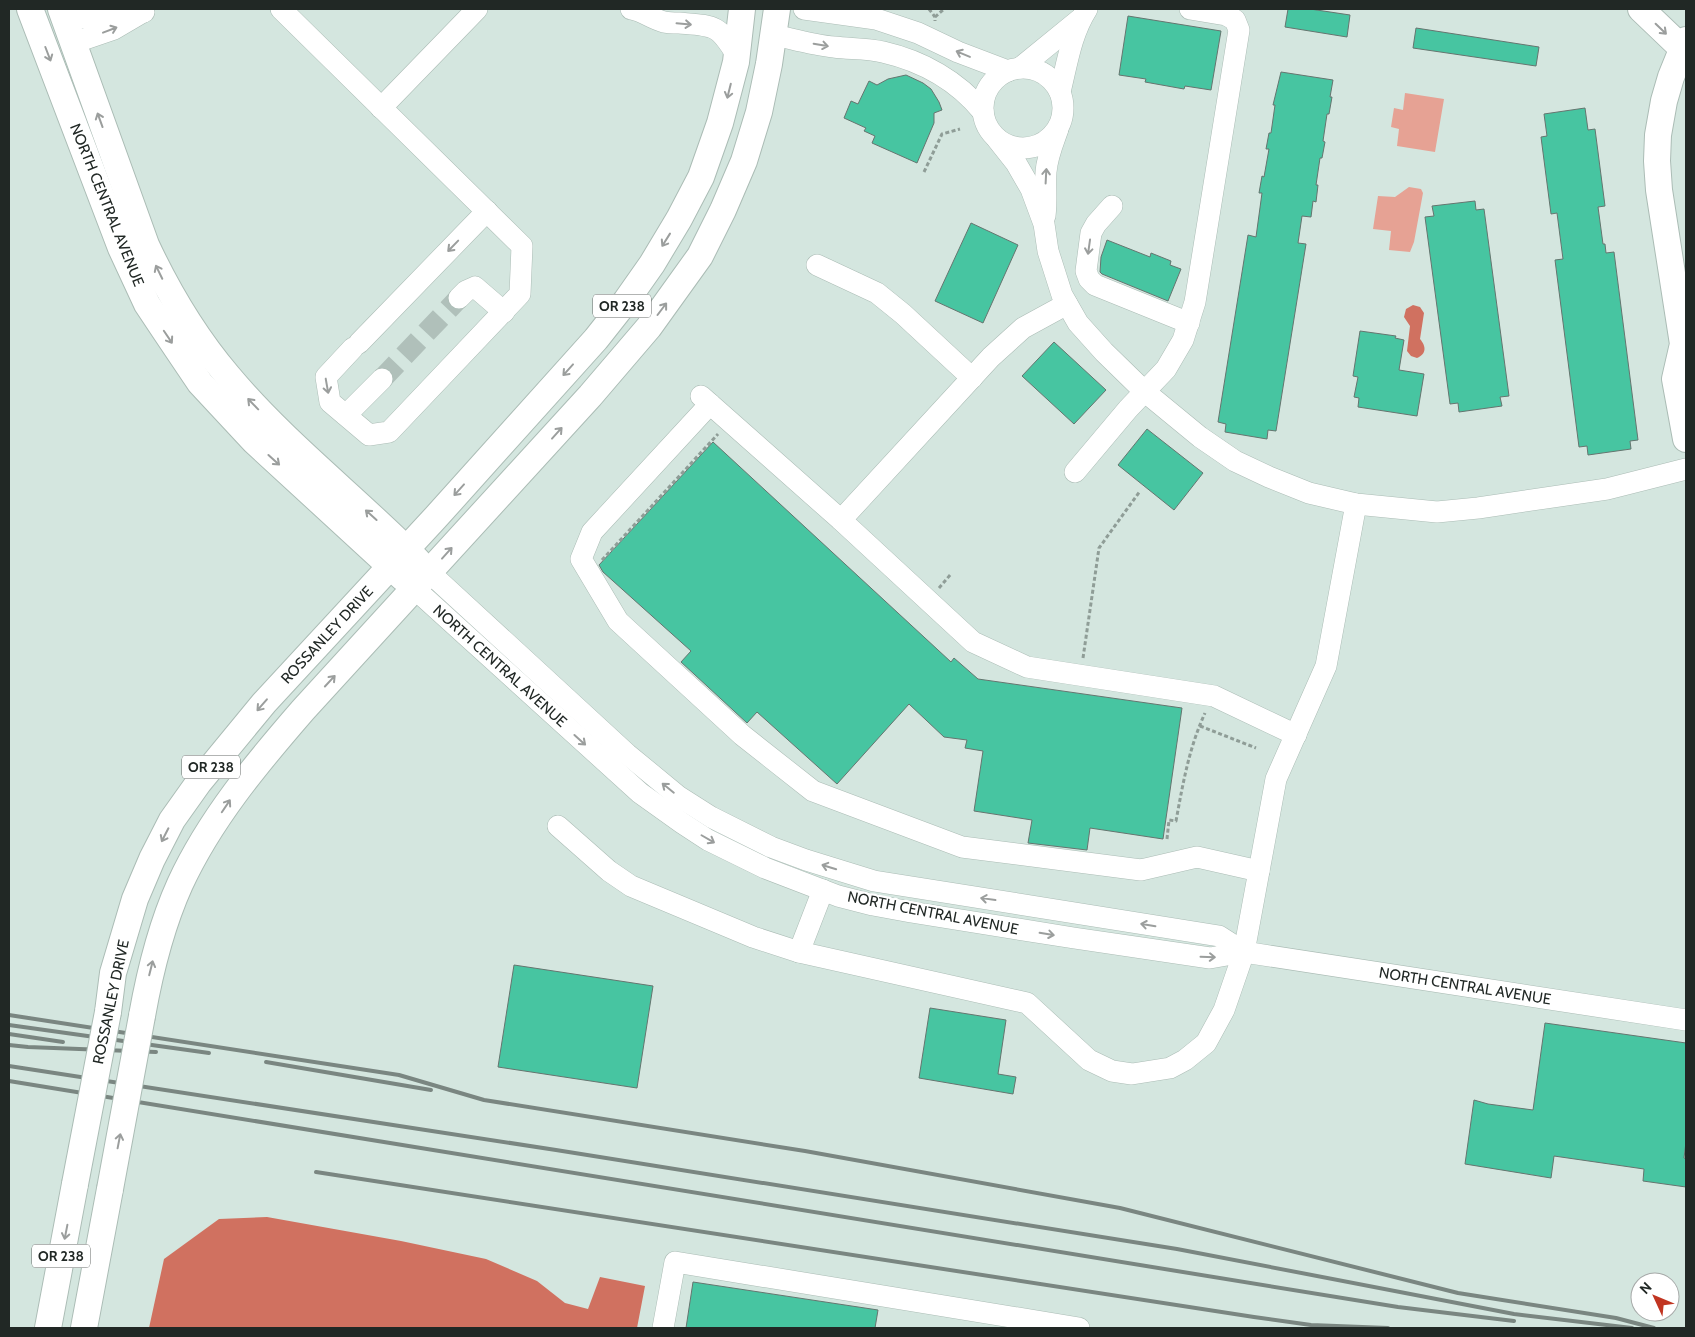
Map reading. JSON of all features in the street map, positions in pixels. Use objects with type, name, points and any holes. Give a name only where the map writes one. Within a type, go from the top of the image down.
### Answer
[{"type":"main road","name":"NORTH CENTRAL AVENUE","points":[[30,9],[121,248],[147,304],[164,331],[200,383],[248,435],[398,558]]},
{"type":"main road","points":[[45,9],[52,27],[58,36],[73,42]]},
{"type":"main road","name":"NORTH CENTRAL AVENUE","points":[[61,9],[146,245],[164,281],[192,328],[228,376],[251,402],[422,581]]},
{"type":"main road","name":"ROSSANLEY DRIVE","points":[[48,1328],[108,1012],[113,973],[135,899],[172,820],[199,782],[264,703],[596,339],[626,301],[652,264],[679,219],[701,176],[720,123],[728,93],[742,9]]},
{"type":"main road","points":[[760,9],[762,24],[774,35]]},
{"type":"main road","name":"OR 238","points":[[84,1328],[150,971],[165,920],[200,844],[264,755],[590,396],[649,327],[700,256],[723,210],[744,160],[760,112],[777,9]]},
{"type":"main road","points":[[1641,9],[1685,47],[1664,101],[1658,135],[1657,160],[1659,190],[1685,346],[1675,379],[1686,439]]},
{"type":"street","points":[[61,9],[75,18],[84,18],[102,13],[147,10]]},
{"type":"street","points":[[281,9],[487,211],[522,246],[520,294],[389,432],[369,435],[330,402],[326,377],[487,211]]},
{"type":"street","points":[[382,108],[477,9]]},
{"type":"street","points":[[638,9],[664,22],[705,26],[716,29],[726,37],[736,54]]},
{"type":"street","points":[[804,9],[876,20],[918,33],[958,52],[1014,70],[1033,69],[1044,74],[1053,82],[1060,92],[1063,114],[1046,170],[1048,201],[1044,224]]},
{"type":"street","points":[[1075,472],[1173,359],[1183,340],[1197,293],[1239,30],[1235,20],[1226,15],[1190,9]]},
{"type":"street","points":[[73,42],[114,29],[147,10]]},
{"type":"street","points":[[983,112],[984,99],[989,88],[997,78],[1014,70],[1084,14]]},
{"type":"street","points":[[1060,92],[1070,48],[1084,14]]},
{"type":"street","points":[[774,35],[833,47],[882,52],[906,59],[945,77],[973,99],[983,112],[990,131],[1006,145],[1016,148],[1038,146],[1047,141],[1060,124]]},
{"type":"street","points":[[998,139],[1031,189],[1044,224],[1048,251],[1062,295],[1078,323],[1104,352],[1144,391],[1200,437],[1236,460],[1269,477],[1309,493],[1356,504],[1437,512],[1478,508],[1607,489],[1686,468]]},
{"type":"street","points":[[1112,206],[1096,224],[1091,233],[1086,271],[1088,278],[1095,285],[1189,323]]},
{"type":"street","points":[[817,265],[877,293],[904,314],[972,378]]},
{"type":"street","points":[[459,298],[466,291],[475,287],[504,312]]},
{"type":"street","points":[[841,520],[991,357],[1023,328],[1067,304]]},
{"type":"street","points":[[346,415],[382,379]]},
{"type":"street","points":[[1259,871],[1197,857],[1141,870],[962,847],[813,791],[742,735],[618,622],[581,559],[592,532],[705,400],[841,520],[973,642],[1027,666],[1214,696],[1296,735]]},
{"type":"street","points":[[558,826],[609,871],[631,886],[753,937],[799,952],[1027,1003],[1089,1060],[1112,1071],[1132,1074],[1170,1068],[1185,1060],[1206,1043],[1224,1010],[1244,952],[1276,779],[1326,666],[1356,504]]},
{"type":"street","name":"NORTH CENTRAL AVENUE","points":[[422,581],[622,778],[708,840],[765,868],[823,890],[873,905],[1074,938],[1210,958],[1244,952],[1686,1020]]},
{"type":"street","name":"NORTH CENTRAL AVENUE","points":[[422,581],[678,796],[712,817],[771,847],[874,881],[1219,936],[1244,952]]},
{"type":"street","points":[[799,952],[823,890]]},
{"type":"street","points":[[663,1328],[676,1262],[1079,1328]]},
{"type":"path","points":[[935,16],[944,9]]},
{"type":"path","points":[[924,172],[942,134],[960,129]]},
{"type":"path","points":[[1080,675],[1099,548],[1140,491]]},
{"type":"path","points":[[1200,726],[1256,748]]},
{"type":"shaded area","points":[[1405,93],[1444,99],[1435,152],[1397,146],[1399,129],[1391,127],[1394,108],[1403,110]]},
{"type":"shaded area","points":[[1409,187],[1421,189],[1423,193],[1414,242],[1410,252],[1389,250],[1391,231],[1373,229],[1378,196],[1395,197]]},
{"type":"shaded area","points":[[1413,305],[1420,307],[1424,313],[1420,339],[1424,352],[1417,358],[1411,356],[1407,351],[1410,326],[1404,317],[1406,309]]},
{"type":"shaded area","points":[[267,1217],[401,1241],[486,1259],[537,1281],[565,1303],[588,1309],[600,1277],[645,1286],[637,1328],[149,1328],[164,1259],[219,1219]]},
{"type":"building","points":[[1288,9],[1310,9],[1350,15],[1347,37],[1285,27]]},
{"type":"building","points":[[1128,16],[1221,31],[1211,90],[1185,86],[1184,89],[1145,82],[1146,79],[1119,75]]},
{"type":"building","points":[[1416,28],[1539,47],[1536,66],[1413,48]]},
{"type":"building","points":[[1281,72],[1333,80],[1330,97],[1332,97],[1323,141],[1325,142],[1322,158],[1320,158],[1316,185],[1318,185],[1316,202],[1313,201],[1311,217],[1302,216],[1298,243],[1306,244],[1276,431],[1268,430],[1267,439],[1225,432],[1226,424],[1218,422],[1248,235],[1256,237],[1262,193],[1259,193],[1262,176],[1264,177],[1269,149],[1266,149],[1269,133],[1271,133],[1275,105],[1273,105]]},
{"type":"building","points":[[906,75],[931,89],[942,110],[934,113],[934,123],[917,163],[872,143],[875,136],[864,131],[866,128],[844,118],[851,101],[858,104],[869,81],[877,85],[888,79]]},
{"type":"building","points":[[1585,108],[1588,130],[1595,129],[1605,206],[1598,207],[1603,244],[1605,244],[1606,253],[1614,252],[1638,440],[1630,441],[1631,449],[1588,455],[1587,446],[1579,447],[1555,260],[1563,259],[1557,213],[1551,214],[1541,137],[1547,136],[1544,114]]},
{"type":"building","points":[[1475,201],[1476,210],[1484,209],[1509,396],[1500,397],[1502,406],[1459,412],[1458,403],[1450,404],[1425,217],[1434,216],[1432,206]]},
{"type":"building","points":[[971,223],[1018,245],[983,323],[935,301]]},
{"type":"building","points":[[1107,240],[1150,257],[1151,253],[1171,261],[1170,265],[1181,269],[1168,301],[1100,272],[1101,257]]},
{"type":"building","points":[[1360,331],[1396,336],[1395,338],[1404,340],[1399,370],[1424,374],[1417,416],[1358,407],[1359,398],[1354,397],[1358,377],[1353,376]]},
{"type":"building","points":[[1054,342],[1106,390],[1074,424],[1022,376]]},
{"type":"building","points":[[1147,429],[1203,473],[1174,510],[1118,465]]},
{"type":"building","points":[[713,442],[951,662],[954,658],[978,679],[1182,708],[1163,839],[1090,828],[1087,850],[1028,843],[1032,820],[974,811],[983,751],[965,748],[967,740],[944,737],[909,704],[837,784],[757,712],[747,723],[681,662],[691,651],[603,572],[599,565]]},
{"type":"building","points":[[514,965],[653,986],[637,1088],[498,1067]]},
{"type":"building","points":[[930,1008],[1006,1020],[998,1074],[1016,1077],[1013,1094],[919,1078]]},
{"type":"building","points":[[1545,1023],[1686,1043],[1686,1142],[1684,1158],[1686,1159],[1686,1187],[1643,1181],[1644,1169],[1554,1156],[1551,1178],[1465,1164],[1474,1100],[1488,1104],[1533,1110]]},
{"type":"building","points":[[693,1282],[878,1310],[875,1328],[686,1328]]},
{"type":"tunnel","points":[[382,379],[459,298]]},
{"type":"railway","points":[[9,1015],[399,1075],[484,1100],[805,1151],[1120,1208],[1458,1293],[1616,1318],[1654,1328]]},
{"type":"railway","points":[[9,1025],[209,1053]]},
{"type":"railway","points":[[9,1034],[63,1042]]},
{"type":"railway","points":[[9,1045],[156,1052]]},
{"type":"railway","points":[[266,1062],[431,1090]]},
{"type":"railway","points":[[9,1066],[556,1150],[1177,1249],[1514,1314],[1632,1328]]},
{"type":"railway","points":[[9,1081],[1398,1307],[1514,1321]]},
{"type":"railway","points":[[316,1172],[1254,1317],[1311,1325],[1388,1328]]}]
